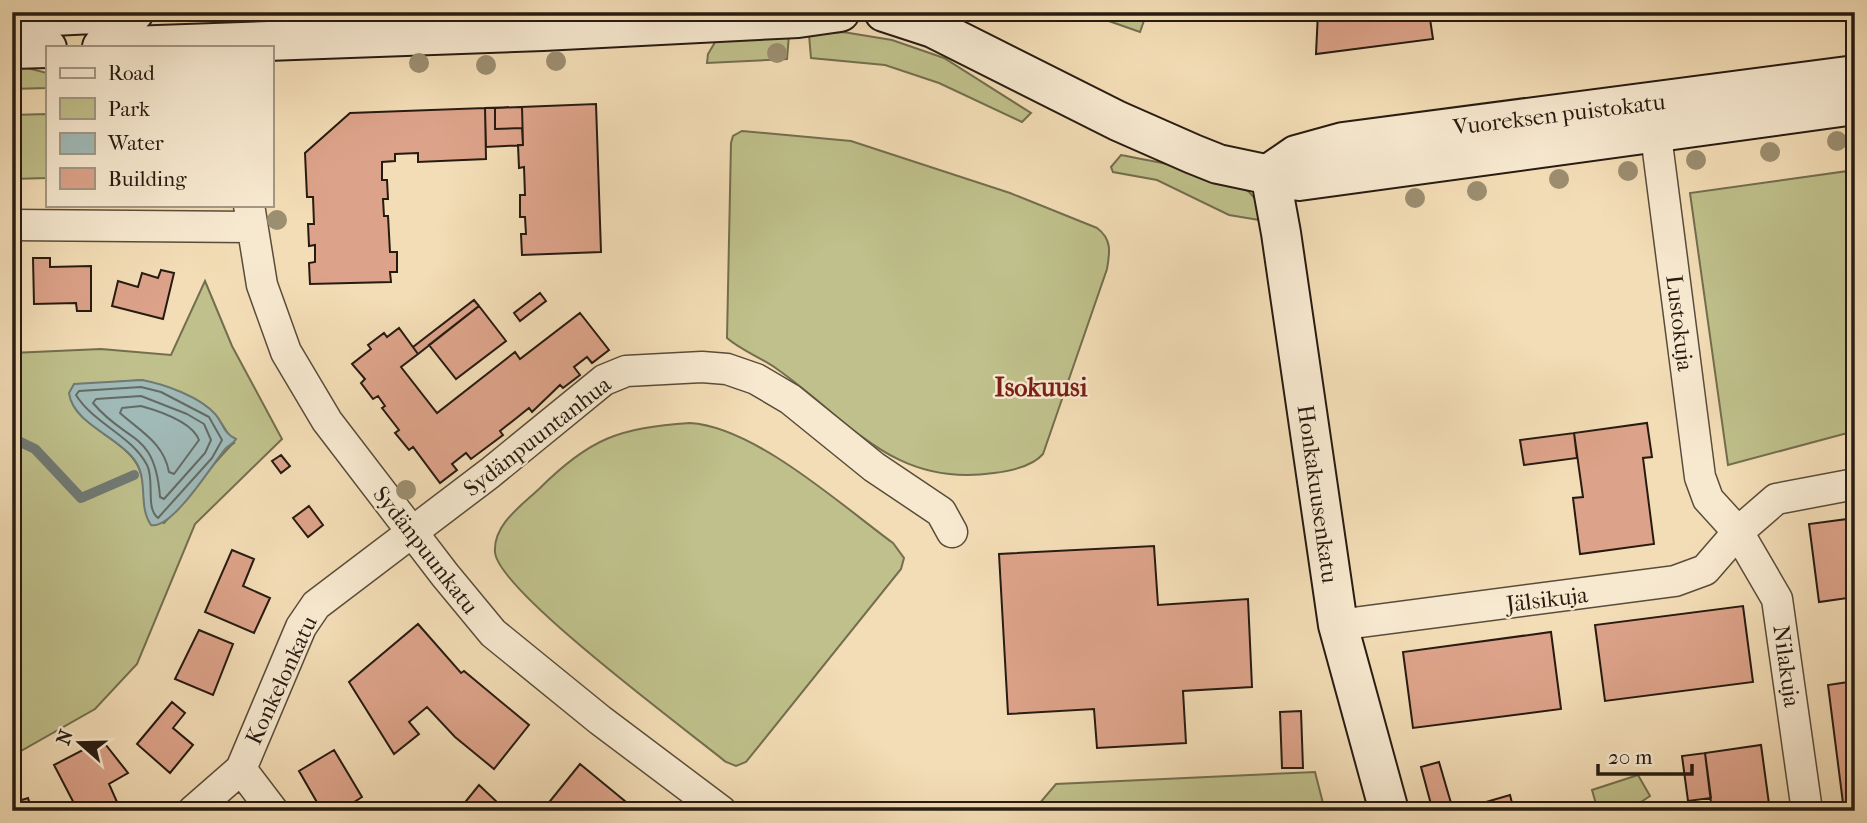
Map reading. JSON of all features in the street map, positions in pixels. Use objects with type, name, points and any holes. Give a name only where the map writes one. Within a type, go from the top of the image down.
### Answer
[{"type":"main road","points":[[12,18],[134,12]]},
{"type":"main road","points":[[110,46],[195,35],[746,21],[840,12]]},
{"type":"main road","points":[[884,12],[933,28],[1118,121],[1193,154],[1218,164],[1270,173]]},
{"type":"main road","points":[[12,49],[46,48]]},
{"type":"main road","name":"Vuoreksen puistokatu","points":[[1653,116],[1855,75]]},
{"type":"main road","name":"Vuoreksen puistokatu","points":[[1270,173],[1296,155],[1343,142],[1653,116],[1855,105]]},
{"type":"main road","name":"Honkakuusenkatu","points":[[1270,173],[1338,625],[1389,811]]},
{"type":"street","name":"Lustokuja","points":[[1653,116],[1700,477],[1708,499],[1738,532]]},
{"type":"street","points":[[12,225],[250,216]]},
{"type":"street","name":"Sydänpuunkatu","points":[[250,216],[270,312],[286,352],[327,421],[411,532],[493,633],[600,720],[720,811]]},
{"type":"street","name":"Sydänpuuntanhua","points":[[411,532],[604,380],[626,371],[702,367],[743,374],[774,388],[874,467],[941,512],[952,531]]},
{"type":"street","name":"Jälsikuja","points":[[1338,625],[1675,581],[1705,569],[1738,532],[1767,505],[1784,495],[1855,484]]},
{"type":"street","name":"Konkelonkatu","points":[[193,811],[241,769],[301,627],[316,605],[411,532]]},
{"type":"street","name":"Nilakuja","points":[[1738,532],[1777,599],[1807,811]]},
{"type":"street","points":[[241,769],[273,811]]},
{"type":"green space","points":[[1083,12],[1147,12],[1140,32]]},
{"type":"green space","points":[[843,32],[892,40],[944,58],[1031,113],[1022,122],[939,83],[885,65],[811,58],[809,35]]},
{"type":"green space","points":[[789,35],[787,59],[707,63],[708,54],[717,39]]},
{"type":"green space","points":[[12,64],[46,73],[46,88],[12,89]]},
{"type":"green space","points":[[46,114],[46,178],[12,179],[12,115]]},
{"type":"green space","points":[[742,131],[851,141],[1010,193],[1102,232],[1109,246],[1107,269],[1043,454],[1027,465],[1007,471],[959,475],[928,470],[900,460],[852,429],[777,369],[727,338],[731,143],[733,136]]},
{"type":"green space","points":[[1121,155],[1188,169],[1238,185],[1255,198],[1265,221],[1229,215],[1157,180],[1113,172],[1111,167]]},
{"type":"green space","points":[[1855,170],[1855,431],[1728,465],[1690,193]]},
{"type":"green space","points":[[205,281],[232,346],[282,439],[195,524],[137,664],[95,709],[12,756],[12,353],[101,349],[171,355]],"holes":[[[142,380],[218,418],[234,443],[164,523],[146,513],[138,466],[126,451],[104,434],[117,382]]]},
{"type":"green space","points":[[690,423],[715,428],[742,438],[796,470],[893,543],[904,558],[901,569],[746,762],[736,766],[726,762],[559,627],[504,571],[495,552],[499,533],[509,517],[557,472],[590,447],[644,428]]},
{"type":"green space","points":[[1315,772],[1325,811],[1033,811],[1056,784]]},
{"type":"green space","points":[[1638,775],[1650,796],[1635,806],[1636,811],[1598,811],[1592,790]]},
{"type":"water","points":[[142,380],[171,388],[201,402],[236,439],[225,449],[180,507],[160,524],[151,525],[145,509],[138,466],[126,450],[78,413],[69,393],[74,384]]},
{"type":"building","points":[[1318,12],[1429,12],[1433,39],[1316,54]]},
{"type":"building","points":[[596,104],[601,252],[522,255],[521,234],[526,234],[525,217],[520,217],[520,195],[525,195],[524,167],[519,168],[518,145],[523,145],[522,128],[495,129],[495,108]]},
{"type":"building","points":[[522,107],[523,145],[486,147],[485,108]]},
{"type":"building","points":[[485,108],[486,159],[418,162],[418,153],[395,154],[395,161],[382,162],[382,180],[387,180],[388,199],[383,199],[384,216],[388,216],[390,252],[397,252],[397,272],[390,272],[391,282],[310,284],[309,263],[315,262],[315,245],[309,246],[308,224],[314,224],[313,197],[307,197],[305,153],[350,113]]},
{"type":"building","points":[[33,258],[50,258],[50,267],[91,266],[91,311],[77,311],[76,303],[34,304]]},
{"type":"building","points":[[161,270],[174,273],[163,319],[112,306],[118,281],[138,287],[142,273],[158,278]]},
{"type":"building","points":[[540,293],[546,301],[520,321],[514,313]]},
{"type":"building","points":[[474,300],[479,306],[418,354],[413,347]]},
{"type":"building","points":[[479,306],[506,341],[456,379],[429,345]]},
{"type":"building","points":[[580,313],[609,350],[592,363],[587,357],[574,367],[580,375],[563,388],[560,385],[532,412],[529,408],[500,431],[503,435],[471,459],[466,453],[452,464],[457,470],[440,483],[413,447],[409,450],[395,433],[399,430],[382,408],[385,406],[378,396],[373,399],[361,383],[365,379],[352,364],[371,349],[368,345],[384,333],[387,337],[399,328],[418,354],[401,367],[437,413],[515,352],[520,359]]},
{"type":"building","points":[[1647,423],[1652,457],[1643,458],[1654,544],[1580,554],[1573,498],[1583,497],[1574,433]]},
{"type":"building","points":[[1574,433],[1577,458],[1524,465],[1520,440]]},
{"type":"building","points":[[281,455],[290,466],[281,473],[272,461]]},
{"type":"building","points":[[309,506],[323,525],[308,537],[293,518]]},
{"type":"building","points":[[1855,518],[1855,597],[1819,602],[1809,524]]},
{"type":"building","points":[[1154,546],[1158,605],[1248,599],[1252,687],[1183,691],[1186,743],[1097,748],[1094,709],[1008,714],[999,554]]},
{"type":"building","points":[[232,550],[254,559],[243,586],[270,598],[254,633],[205,612]]},
{"type":"building","points":[[1743,606],[1753,682],[1605,701],[1595,625]]},
{"type":"building","points":[[418,624],[461,673],[464,671],[529,725],[494,769],[455,737],[427,707],[409,722],[419,734],[394,754],[349,682]]},
{"type":"building","points":[[199,630],[233,644],[213,695],[175,679]]},
{"type":"building","points":[[1551,632],[1561,709],[1413,728],[1403,652]]},
{"type":"building","points":[[1855,635],[1855,671],[1854,671],[1850,636]]},
{"type":"building","points":[[1855,681],[1855,811],[1844,811],[1828,685]]},
{"type":"building","points":[[172,702],[185,713],[173,728],[193,745],[170,773],[137,744]]},
{"type":"building","points":[[1301,711],[1303,768],[1282,768],[1280,712]]},
{"type":"building","points":[[102,740],[128,773],[109,784],[121,811],[78,811],[54,765]]},
{"type":"building","points":[[1761,745],[1770,811],[1712,811],[1705,753]]},
{"type":"building","points":[[334,750],[362,797],[340,811],[322,811],[299,771]]},
{"type":"building","points":[[1705,753],[1711,798],[1688,801],[1682,756]]},
{"type":"building","points":[[1439,762],[1451,803],[1432,808],[1421,767]]},
{"type":"building","points":[[580,764],[637,811],[542,811]]},
{"type":"building","points":[[479,785],[497,802],[490,811],[458,811]]},
{"type":"building","points":[[1510,795],[1514,811],[1455,811]]},
{"type":"building","points":[[28,798],[32,811],[12,811],[12,803]]},
{"type":"waterway","points":[[12,438],[35,449],[81,498],[134,475]]},
{"type":"district","name":"Isokuusi","points":[[1041,387]]}]
